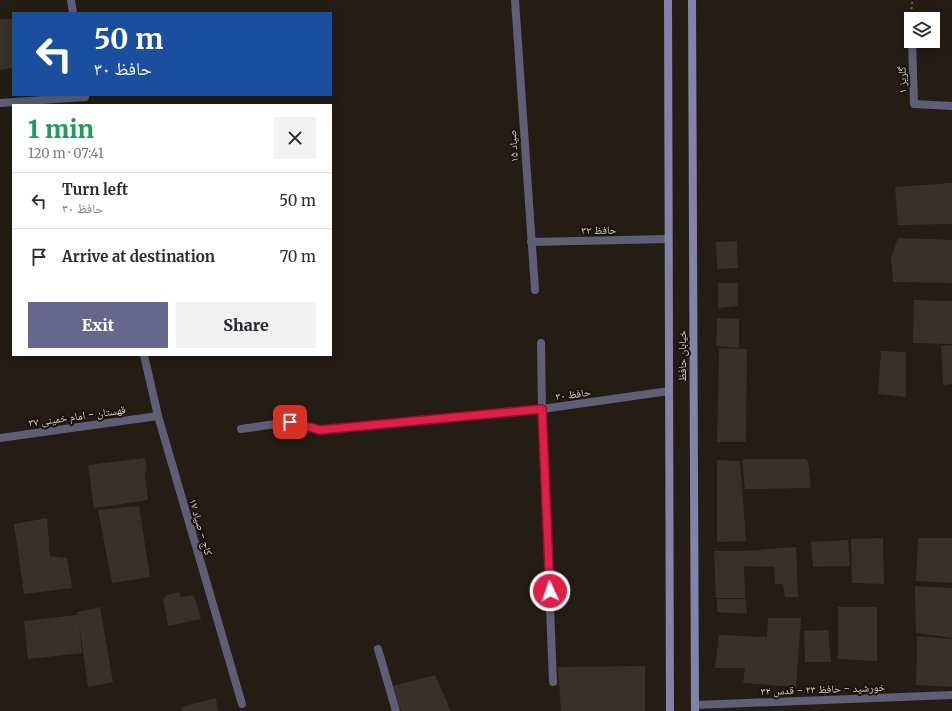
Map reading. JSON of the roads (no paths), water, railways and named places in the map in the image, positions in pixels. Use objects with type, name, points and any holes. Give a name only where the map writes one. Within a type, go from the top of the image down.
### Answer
[{"type":"main road","name":"خیابان حافظ","points":[[668,0],[670,711]]},
{"type":"main road","name":"خیابان حافظ","points":[[692,0],[695,708]]},
{"type":"street","points":[[72,0],[73,12]]},
{"type":"street","name":"صیاد ۱۵","points":[[515,0],[535,290]]},
{"type":"street","name":"گلریز ۱","points":[[912,48],[914,104],[952,106]]},
{"type":"street","points":[[0,103],[86,99]]},
{"type":"street","name":"حافظ ۳۲","points":[[531,242],[668,239]]},
{"type":"street","points":[[541,343],[542,409],[553,682]]},
{"type":"street","name":"کاج - صیاد ۱۷","points":[[144,356],[158,416],[242,704]]},
{"type":"street","name":"حافظ ۳۰","points":[[241,429],[290,422],[320,430],[542,409],[669,391]]},
{"type":"street","name":"قهستان - امام خمینی ۳۷","points":[[0,438],[158,416]]},
{"type":"street","points":[[378,649],[396,711]]},
{"type":"street","name":"خورشید - حافظ ۲۳ - قدس ۳۲","points":[[695,708],[952,695]]}]
